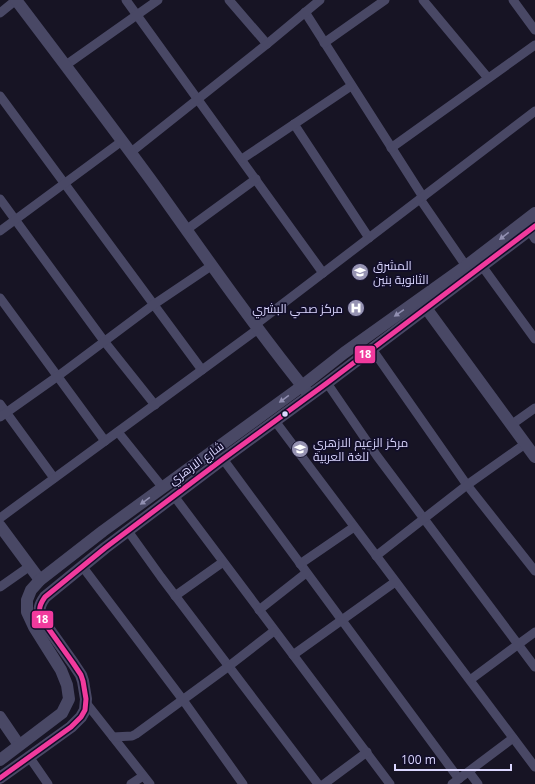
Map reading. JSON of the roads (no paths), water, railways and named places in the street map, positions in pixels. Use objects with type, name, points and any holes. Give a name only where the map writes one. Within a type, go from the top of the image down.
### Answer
[{"type":"street","points":[[0,13],[16,0],[122,141],[211,266],[306,390]]},
{"type":"street","points":[[126,0],[323,273]]},
{"type":"street","points":[[66,65],[136,14],[158,0]]},
{"type":"street","points":[[229,0],[267,44]]},
{"type":"street","points":[[130,153],[198,100],[320,0]]},
{"type":"street","points":[[324,43],[385,0]]},
{"type":"street","points":[[423,0],[488,78]]},
{"type":"street","points":[[513,0],[535,30]]},
{"type":"street","points":[[305,12],[421,198],[466,266]]},
{"type":"street","points":[[391,148],[535,45]]},
{"type":"street","points":[[242,160],[351,86]]},
{"type":"street","points":[[0,96],[202,370]]},
{"type":"street","points":[[0,518],[202,370],[323,273],[535,111]]},
{"type":"street","points":[[294,124],[369,238]]},
{"type":"street","points":[[0,231],[122,141]]},
{"type":"street","points":[[186,230],[256,179]]},
{"type":"street","points":[[0,199],[104,341],[155,405]]},
{"type":"street","name":"شارع الازهري","points":[[87,704],[81,675],[42,621],[39,614],[42,601],[50,592],[174,496],[275,421],[344,353],[398,313],[466,266],[535,212]]},
{"type":"street","name":"شارع الازهري","points":[[0,760],[62,713],[69,699],[68,685],[61,670],[26,612],[27,600],[31,590],[40,580],[163,488],[306,390],[327,383],[482,266],[533,232]]},
{"type":"street","points":[[3,415],[153,305],[211,266]]},
{"type":"street","points":[[482,266],[535,339]]},
{"type":"street","points":[[0,298],[105,441]]},
{"type":"street","points":[[426,308],[535,457]]},
{"type":"street","points":[[372,349],[467,485],[535,571]]},
{"type":"street","points":[[327,383],[377,456],[535,667]]},
{"type":"street","points":[[0,404],[3,415],[54,478]]},
{"type":"street","points":[[511,425],[535,408]]},
{"type":"street","points":[[275,421],[535,767]]},
{"type":"street","points":[[118,432],[163,488]]},
{"type":"street","points":[[376,556],[467,485],[525,444]]},
{"type":"street","points":[[223,459],[342,620],[455,781],[513,738]]},
{"type":"street","points":[[174,496],[390,784]]},
{"type":"street","points":[[0,526],[40,580]]},
{"type":"street","points":[[300,564],[354,527]]},
{"type":"street","points":[[128,531],[175,596],[318,784]]},
{"type":"street","points":[[175,596],[223,562]]},
{"type":"street","points":[[0,587],[30,566]]},
{"type":"street","points":[[82,566],[183,700],[243,784]]},
{"type":"street","points":[[259,610],[306,573]]},
{"type":"street","points":[[293,655],[395,582]]},
{"type":"street","points":[[113,738],[132,736],[136,734],[229,666],[274,630]]},
{"type":"street","points":[[470,680],[535,632]]},
{"type":"street","points":[[87,704],[150,784]]},
{"type":"street","points":[[0,778],[30,758],[75,724],[81,717],[87,704]]},
{"type":"street","points":[[0,717],[19,746]]},
{"type":"street","points":[[324,784],[367,752]]},
{"type":"street","points":[[30,758],[48,784]]},
{"type":"street","points":[[469,772],[478,784]]},
{"type":"street","points":[[132,784],[143,776]]},
{"type":"place","name":"المشرق الثانوية بنين","points":[[360,272]]},
{"type":"place","name":"مركز صحي البشري","points":[[356,308]]},
{"type":"place","name":"مركز الزعيم الازهري للغة العربية","points":[[300,449]]}]
